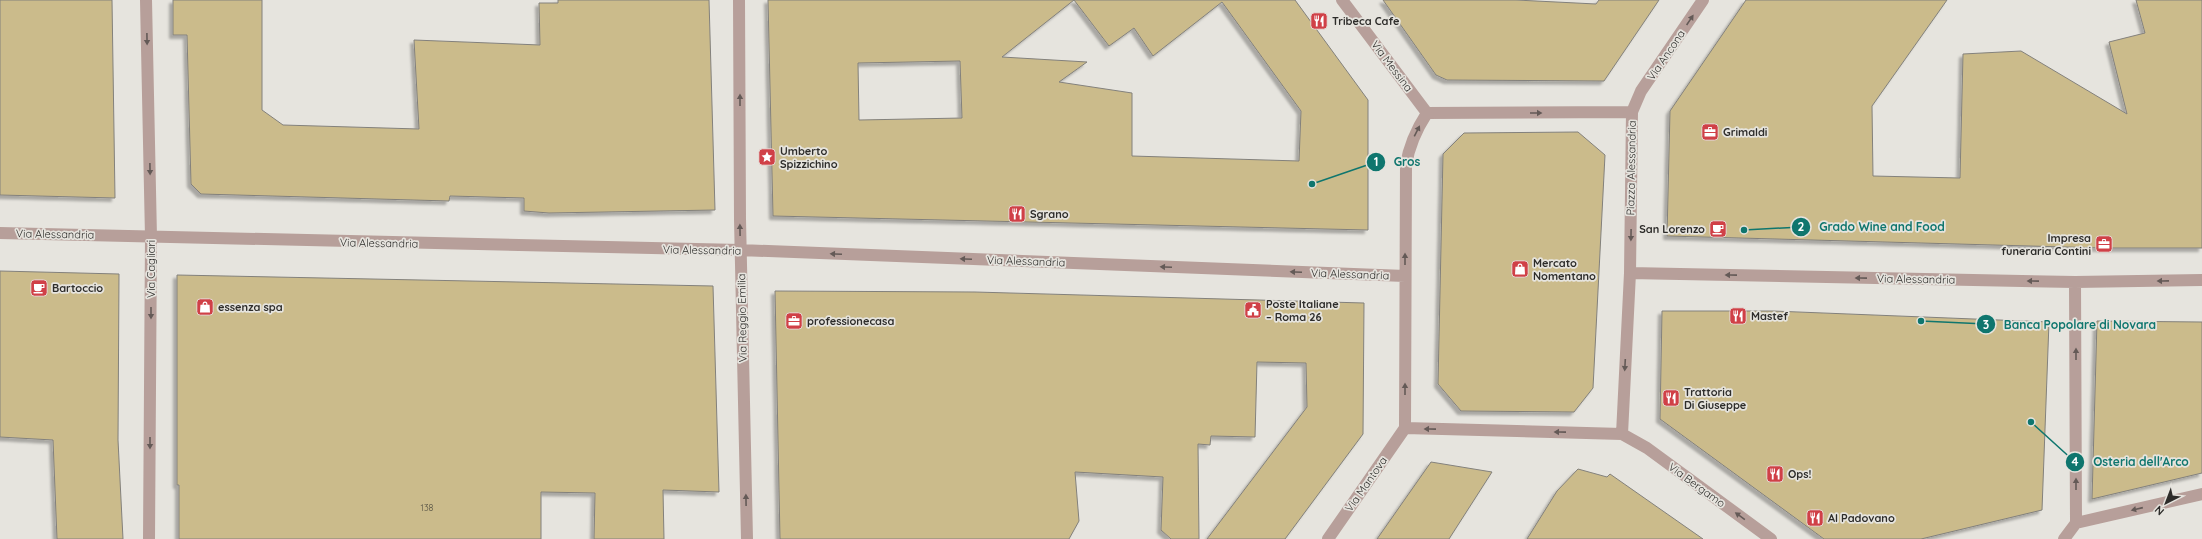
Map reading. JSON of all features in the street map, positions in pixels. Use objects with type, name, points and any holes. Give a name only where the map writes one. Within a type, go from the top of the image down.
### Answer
[{"type":"street","name":"Via Cagliari","points":[[146,0],[151,237],[150,539]]},
{"type":"street","name":"Via Reggio Emilia","points":[[739,0],[740,250],[747,539]]},
{"type":"street","name":"Via Messina","points":[[1342,0],[1428,113]]},
{"type":"street","name":"Via Ancona","points":[[1632,112],[1641,92],[1703,0]]},
{"type":"street","name":"Piazza Alessandria","points":[[1428,113],[1632,112],[1630,273],[1622,434]]},
{"type":"street","points":[[1428,113],[1414,137],[1408,151],[1406,165],[1405,428],[1622,434]]},
{"type":"street","name":"Via Alessandria","points":[[0,233],[740,250],[1405,276]]},
{"type":"street","name":"Via Alessandria","points":[[1630,273],[2075,282],[2202,280]]},
{"type":"street","points":[[2064,539],[2076,523],[2075,282]]},
{"type":"street","name":"Via Mantova","points":[[1328,539],[1405,428]]},
{"type":"street","name":"Via Bergamo","points":[[1622,434],[1647,448],[1771,539]]},
{"type":"street","points":[[2076,523],[2202,494]]},
{"type":"building","points":[[0,0],[112,0],[115,198],[0,195]]},
{"type":"building","points":[[173,0],[262,0],[262,110],[283,125],[419,129],[414,40],[540,45],[539,3],[558,3],[558,0],[709,0],[715,210],[549,213],[524,211],[524,198],[450,196],[449,201],[201,194],[191,184],[187,35],[173,35]]},
{"type":"building","points":[[768,0],[1074,0],[1295,0],[1368,100],[1368,230],[773,216]],"holes":[[[1074,0],[1109,46],[1134,28],[1153,56],[1222,2],[1301,111],[1299,161],[1132,156],[1132,93],[1059,82],[1087,62],[1002,57]],[[960,61],[962,118],[859,120],[858,63]]]},
{"type":"building","points":[[1383,0],[1516,0],[1596,4],[1599,0],[1659,0],[1604,81],[1447,80],[1436,75]]},
{"type":"building","points":[[1746,0],[1947,0],[1872,106],[1873,176],[1960,178],[1963,54],[2021,51],[2127,114],[2109,42],[2145,33],[2136,0],[2202,0],[2202,248],[2102,248],[1667,236],[1670,111]]},
{"type":"building","name":"Mercato Nomentano","points":[[1578,132],[1605,155],[1593,388],[1574,412],[1461,411],[1438,384],[1443,154],[1464,133]]},
{"type":"building","points":[[0,271],[119,274],[118,440],[123,539],[57,539],[53,440],[0,437]]},
{"type":"building","points":[[177,275],[713,286],[719,492],[663,490],[664,539],[594,539],[595,493],[541,492],[541,539],[179,539],[179,485],[177,485]]},
{"type":"building","points":[[775,291],[975,292],[1364,303],[1363,434],[1285,539],[1207,539],[1307,407],[1306,363],[1257,362],[1255,437],[1211,436],[1210,445],[1198,444],[1199,539],[1171,539],[1161,530],[1163,477],[1075,472],[1079,521],[1069,539],[780,539]]},
{"type":"building","points":[[1662,311],[1773,311],[2049,322],[2042,510],[1921,539],[1824,539],[1660,419]]},
{"type":"building","points":[[2097,321],[2202,322],[2202,473],[2092,499]]},
{"type":"building","points":[[1431,462],[1492,472],[1449,539],[1377,539]]},
{"type":"building","points":[[1578,469],[1607,477],[1610,474],[1703,539],[1527,539],[1557,491]]},
{"type":"place","name":"Tribeca Cafe","points":[[1319,21]]},
{"type":"place","name":"Grimaldi","points":[[1710,132]]},
{"type":"place","name":"Umberto Spizzichino","points":[[767,157]]},
{"type":"place","name":"Gros","points":[[1312,184]]},
{"type":"place","name":"Sgrano","points":[[1017,214]]},
{"type":"place","name":"San Lorenzo","points":[[1718,229]]},
{"type":"place","name":"Grado Wine and Food","points":[[1744,230]]},
{"type":"place","name":"Impresa funeraria Contini","points":[[2104,244]]},
{"type":"place","name":"Mercato Nomentano","points":[[1520,269]]},
{"type":"place","name":"Bartoccio","points":[[39,288]]},
{"type":"place","name":"essenza spa","points":[[205,307]]},
{"type":"place","name":"Poste Italiane – Roma 26","points":[[1253,310]]},
{"type":"place","name":"Mastef","points":[[1738,316]]},
{"type":"place","name":"professionecasa","points":[[794,321]]},
{"type":"place","name":"Banca Popolare di Novara","points":[[1921,321]]},
{"type":"place","name":"Trattoria Di Giuseppe","points":[[1671,398]]},
{"type":"place","name":"Osteria dell'Arco","points":[[2031,422]]},
{"type":"place","name":"Ops!","points":[[1775,474]]},
{"type":"place","name":"Al Padovano","points":[[1815,518]]}]
